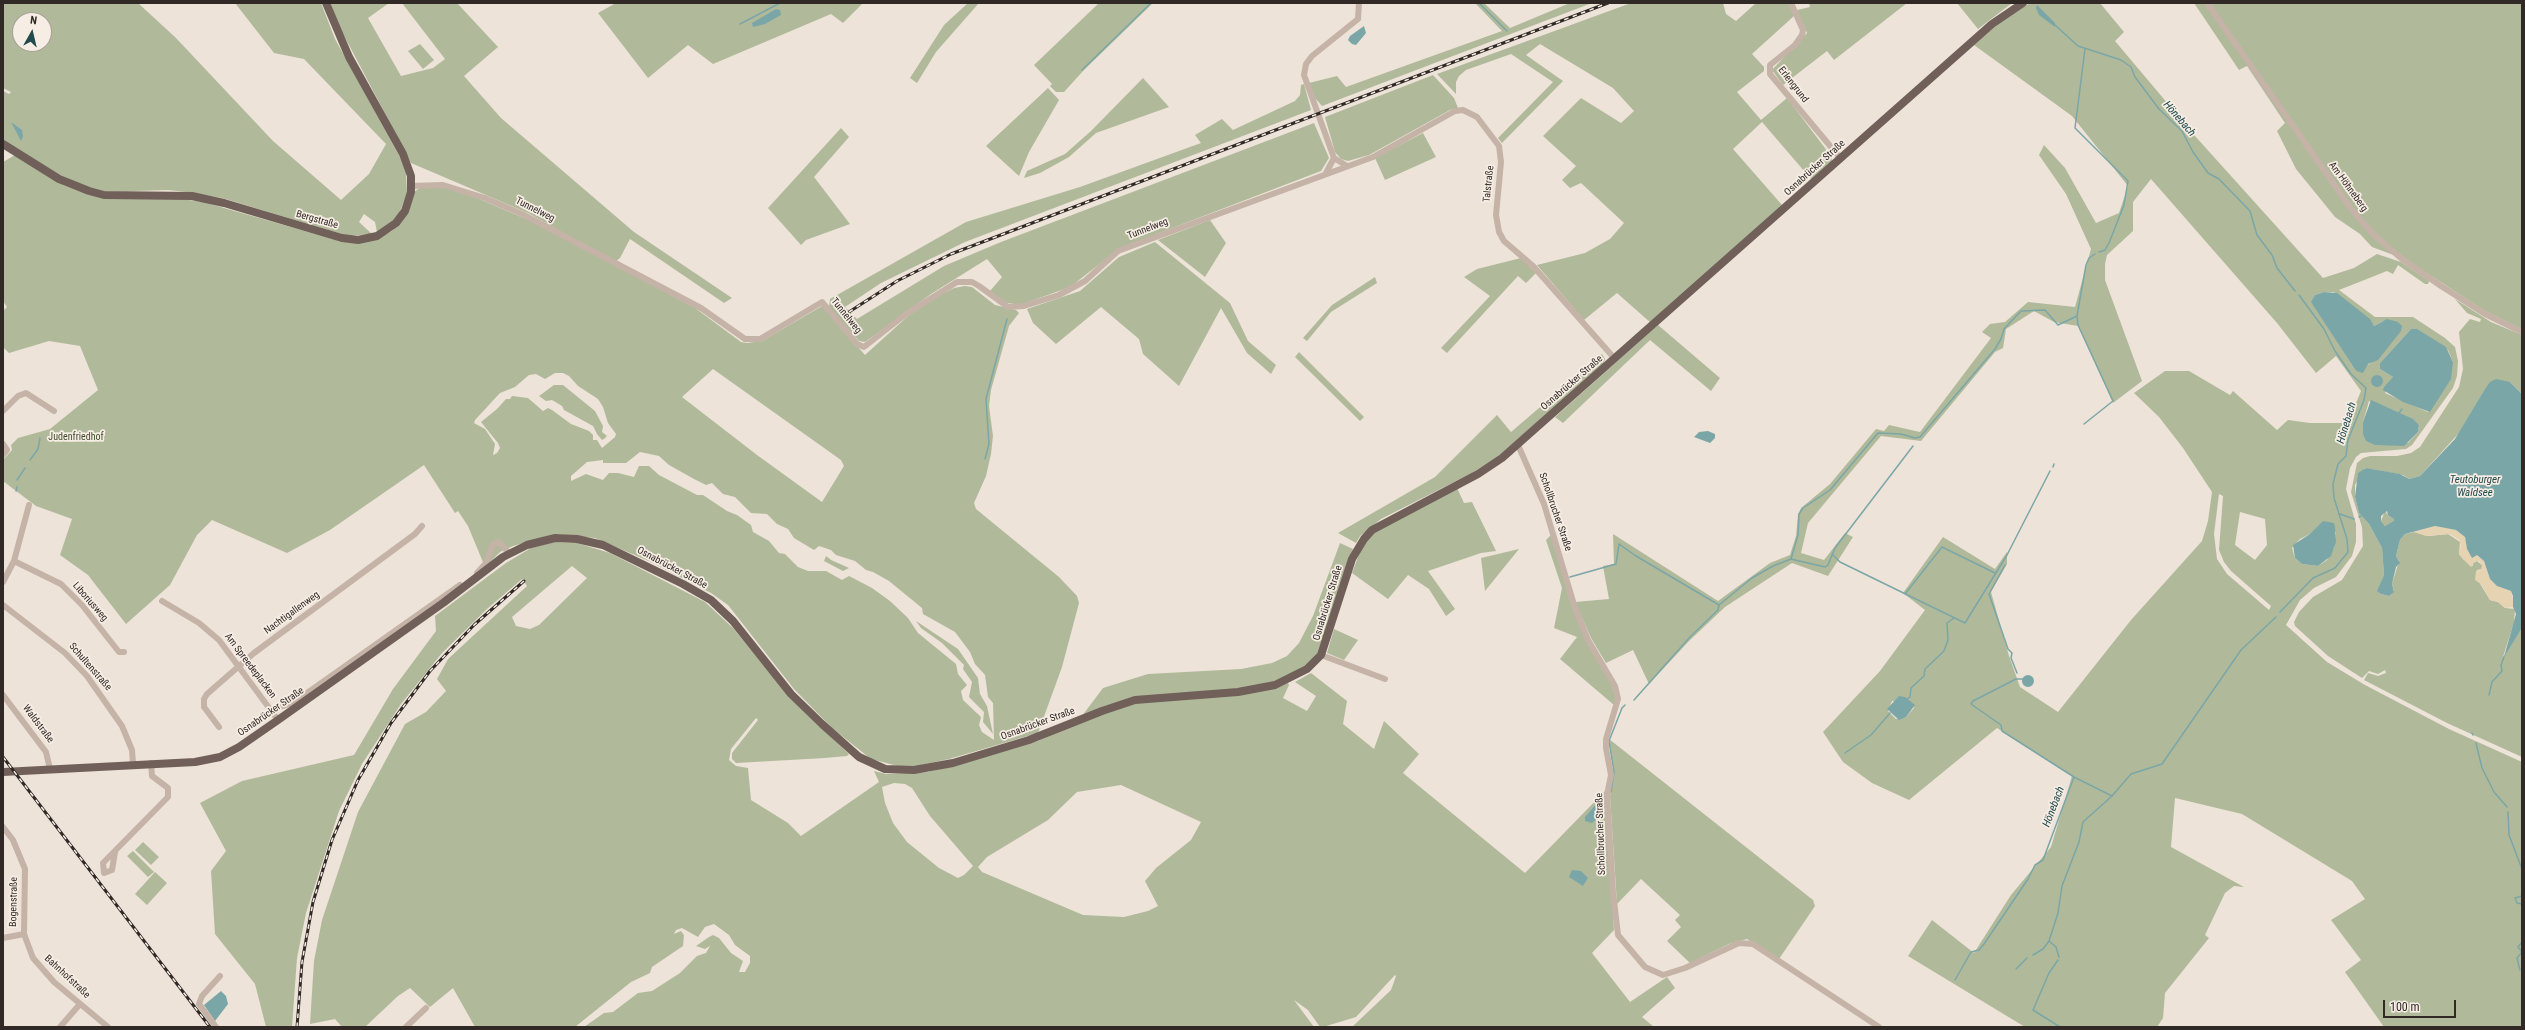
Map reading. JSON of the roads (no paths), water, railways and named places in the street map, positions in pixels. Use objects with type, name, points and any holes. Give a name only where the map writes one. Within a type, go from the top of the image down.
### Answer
[{"type":"main road","name":"Osnabrücker Straße","points":[[3,772],[151,763],[195,762],[220,757],[239,747],[278,720],[443,603],[509,553],[544,540],[577,539],[603,545],[700,592],[722,609],[791,694],[822,724],[859,757],[885,769],[914,770],[952,763],[1030,740],[1102,710],[1135,700],[1238,692],[1275,685],[1307,669],[1321,655],[1352,559],[1364,539],[1383,523],[1491,466],[1518,445],[1992,24],[2023,3]]},
{"type":"main road","name":"Bergstraße","points":[[3,144],[59,179],[89,192],[117,195],[176,195],[211,200],[351,240],[377,236],[396,223],[408,204],[411,186],[409,169],[403,154],[349,57],[326,4]]},
{"type":"street","points":[[1347,166],[1334,158],[1310,96],[1304,75],[1306,64],[1312,56],[1358,18],[1359,3]]},
{"type":"street","name":"Erlengrund","points":[[1790,3],[1803,30],[1802,35],[1795,45],[1770,65],[1770,74],[1841,159]]},
{"type":"street","name":"Am Höhneberg","points":[[2207,3],[2352,210],[2374,235],[2402,259],[2441,286],[2485,314],[2522,332]]},
{"type":"street","name":"Talstraße","points":[[1326,174],[1372,157],[1400,143],[1455,111],[1463,110],[1477,117],[1495,139],[1501,153],[1496,215],[1499,232],[1504,241],[1533,266],[1615,359]]},
{"type":"street","points":[[1326,174],[1334,158]]},
{"type":"street","name":"Tunnelweg","points":[[411,186],[448,186],[522,214],[701,308],[745,338],[760,338],[822,302],[856,344],[864,347],[906,314],[957,282],[972,282],[1008,307],[1024,306],[1079,285],[1118,251],[1326,174]]},
{"type":"street","points":[[3,411],[18,396],[26,393],[54,411]]},
{"type":"street","points":[[3,444],[5,452]]},
{"type":"street","name":"Schollbrucher Straße","points":[[1518,445],[1544,504],[1575,608],[1588,640],[1615,686],[1618,699],[1617,709],[1606,739],[1606,748],[1611,775],[1607,795],[1614,905],[1618,935],[1645,967],[1663,975],[1685,968],[1739,943],[1753,944],[1879,1027]]},
{"type":"street","points":[[3,582],[14,561],[29,505]]},
{"type":"street","name":"Nachtigallenweg","points":[[219,727],[204,707],[204,699],[239,665],[415,534],[422,526]]},
{"type":"street","name":"Osnabrücker Straße","points":[[270,710],[293,704],[460,585],[486,563],[493,544],[499,542],[509,553]]},
{"type":"street","name":"Liboriusweg","points":[[14,561],[61,584],[82,605],[119,652],[124,652]]},
{"type":"street","name":"Am Spreedeplacken","points":[[162,601],[204,627],[226,648],[278,720]]},
{"type":"street","name":"Schultenstraße","points":[[3,605],[65,653],[87,676],[122,726],[132,750],[133,764]]},
{"type":"street","points":[[1321,655],[1385,679]]},
{"type":"street","name":"Waldstraße","points":[[3,695],[46,752],[50,769]]},
{"type":"street","points":[[115,852],[168,797],[168,788],[152,776],[151,763]]},
{"type":"street","name":"Bogenstraße","points":[[3,827],[13,840],[25,869],[24,934]]},
{"type":"street","points":[[3,938],[24,934]]},
{"type":"street","name":"Bahnhofstraße","points":[[24,934],[27,946],[38,965],[80,1004],[108,1027]]},
{"type":"street","points":[[216,1027],[200,1004],[202,996],[220,976]]},
{"type":"street","points":[[60,1027],[80,1004]]},
{"type":"street","points":[[406,1027],[426,1008]]},
{"type":"water","points":[[2037,5],[2055,23],[2055,27],[2039,15],[2036,8]]},
{"type":"water","points":[[776,9],[780,10],[781,15],[765,24],[753,27],[752,23]]},
{"type":"water","points":[[1364,26],[1366,33],[1356,45],[1352,44],[1348,40],[1350,36]]},
{"type":"water","points":[[11,122],[22,130],[23,136],[21,141]]},
{"type":"water","points":[[2324,292],[2337,293],[2370,319],[2374,326],[2387,319],[2398,322],[2402,326],[2401,331],[2378,360],[2368,364],[2363,373],[2356,371],[2311,302],[2315,295]]},
{"type":"water","points":[[2411,329],[2417,329],[2446,347],[2453,362],[2451,379],[2430,412],[2403,402],[2383,390],[2393,377],[2380,369],[2380,363]]},
{"type":"water","points":[[2375,375],[2379,375],[2383,381],[2379,387],[2375,387],[2371,383],[2371,379]]},
{"type":"water","name":"Teutoburger Waldsee","points":[[2496,379],[2510,382],[2522,394],[2522,628],[2504,657],[2516,614],[2513,607],[2513,596],[2511,591],[2497,586],[2490,579],[2484,561],[2477,555],[2472,558],[2467,549],[2465,537],[2456,530],[2435,526],[2405,534],[2400,540],[2396,556],[2400,563],[2396,567],[2392,584],[2394,592],[2389,596],[2381,594],[2377,591],[2384,575],[2382,548],[2369,524],[2359,513],[2355,497],[2358,473],[2366,468],[2400,474],[2409,479],[2420,476],[2455,439],[2490,382]],"holes":[[[2387,511],[2388,515],[2394,519],[2394,521],[2385,526],[2381,521],[2381,516]]]},
{"type":"water","points":[[2371,400],[2413,419],[2419,425],[2418,432],[2404,446],[2375,445],[2366,441],[2363,434],[2363,422]]},
{"type":"water","points":[[1708,431],[1715,434],[1715,438],[1710,443],[1694,437],[1699,432]]},
{"type":"water","points":[[2323,521],[2334,523],[2335,527],[2336,542],[2331,556],[2318,566],[2302,564],[2295,558],[2293,545],[2310,534]]},
{"type":"water","points":[[2028,675],[2032,677],[2034,681],[2032,685],[2028,687],[2024,685],[2022,681],[2024,677]]},
{"type":"water","points":[[1899,696],[1905,697],[1915,705],[1906,717],[1899,720],[1887,709]]},
{"type":"water","points":[[1598,802],[1604,806],[1603,812],[1592,823],[1585,821],[1585,817]]},
{"type":"water","points":[[1572,870],[1581,871],[1588,878],[1583,886],[1569,877]]},
{"type":"water","points":[[221,991],[226,996],[228,1004],[215,1021],[204,1005]]},
{"type":"waterway","points":[[740,24],[780,3]]},
{"type":"waterway","points":[[1082,70],[1151,3]]},
{"type":"waterway","points":[[1479,3],[1507,31]]},
{"type":"waterway","name":"Hönebach","points":[[2055,25],[2078,46],[2121,60],[2131,67],[2135,77],[2159,109],[2182,131],[2193,152],[2208,173],[2219,179],[2250,211],[2257,235],[2272,255],[2277,268],[2295,291]]},
{"type":"waterway","points":[[2085,49],[2075,128],[2128,181],[2124,205],[2109,243],[2105,250],[2099,252]]},
{"type":"waterway","points":[[1791,559],[1798,535],[1799,514],[1803,508],[1830,490],[1878,433],[1901,434],[1915,438],[1920,437],[1995,349],[2001,339],[2004,329],[2021,311],[2045,310],[2058,325],[2077,316],[2086,265],[2089,258],[2095,254]]},
{"type":"waterway","name":"Hönebach","points":[[2280,612],[2313,578],[2335,568],[2348,552],[2347,539],[2334,498],[2333,484],[2338,464],[2346,456],[2348,440],[2364,400],[2366,388],[2351,374],[2335,351],[2324,329],[2299,295]]},
{"type":"waterway","points":[[2077,316],[2078,325],[2113,401],[2084,424]]},
{"type":"waterway","points":[[985,459],[989,444],[986,399],[1007,319]]},
{"type":"waterway","points":[[2399,413],[2402,409]]},
{"type":"waterway","points":[[30,460],[38,449],[40,438]]},
{"type":"waterway","points":[[1634,700],[1690,637],[1718,610],[1719,605],[1752,578],[1773,566],[1791,559],[1825,567],[1828,565],[1835,548],[1913,446]]},
{"type":"waterway","points":[[17,480],[25,468]]},
{"type":"waterway","points":[[1832,554],[1840,562],[1965,623],[2007,555],[2050,471]]},
{"type":"waterway","points":[[16,491],[17,487]]},
{"type":"waterway","points":[[2340,514],[2354,519]]},
{"type":"waterway","points":[[1570,577],[1616,564],[1619,544],[1636,556],[1719,605]]},
{"type":"waterway","points":[[1905,594],[1942,547],[1995,573]]},
{"type":"waterway","points":[[2005,565],[1989,594],[2008,649],[2012,653],[2011,658],[2017,673]]},
{"type":"waterway","name":"Hönebach","points":[[1955,980],[1971,952],[1979,950],[1984,944],[2028,879],[2035,865],[2043,860],[2074,777],[2112,796],[2131,774],[2162,764],[2241,650],[2276,617]]},
{"type":"waterway","points":[[1907,699],[1910,697],[1911,688],[1924,676],[1925,669],[1944,651],[1948,640],[1947,623],[1954,618]]},
{"type":"waterway","name":"Hönebach","points":[[2489,695],[2492,682],[2502,671],[2501,665],[2504,657]]},
{"type":"waterway","points":[[2023,679],[2016,679],[1973,701],[1971,704],[2001,725],[2002,731],[2074,777]]},
{"type":"waterway","points":[[1611,792],[1614,772],[1609,741],[1622,708],[1625,705]]},
{"type":"waterway","points":[[1845,753],[1871,735],[1890,713]]},
{"type":"waterway","name":"Hönebach","points":[[2476,743],[2482,768],[2494,792],[2507,807]]},
{"type":"waterway","points":[[2033,955],[2043,949],[2049,941],[2058,913],[2062,886],[2079,842],[2083,822],[2112,796]]},
{"type":"waterway","name":"Hönebach","points":[[2508,812],[2509,835],[2522,869]]},
{"type":"waterway","name":"Hönebach","points":[[2522,896],[2515,898],[2517,903],[2522,904]]},
{"type":"waterway","points":[[2049,941],[2056,947],[2059,957]]},
{"type":"waterway","name":"Hönebach","points":[[2522,942],[2518,947],[2522,952]]},
{"type":"waterway","name":"Hönebach","points":[[2520,970],[2517,958],[2522,952]]},
{"type":"waterway","points":[[2016,969],[2027,958]]},
{"type":"waterway","points":[[2058,960],[2049,973],[2033,1010],[2060,1027]]},
{"type":"railway","points":[[849,312],[897,281],[951,254],[1608,3]]},
{"type":"railway","points":[[297,1027],[302,962],[313,902],[332,840],[358,780],[391,723],[430,671],[474,625],[524,581]]},
{"type":"railway","points":[[3,757],[210,1027]]},
{"type":"park label","name":"Judenfriedhof","points":[[76,437]]}]
